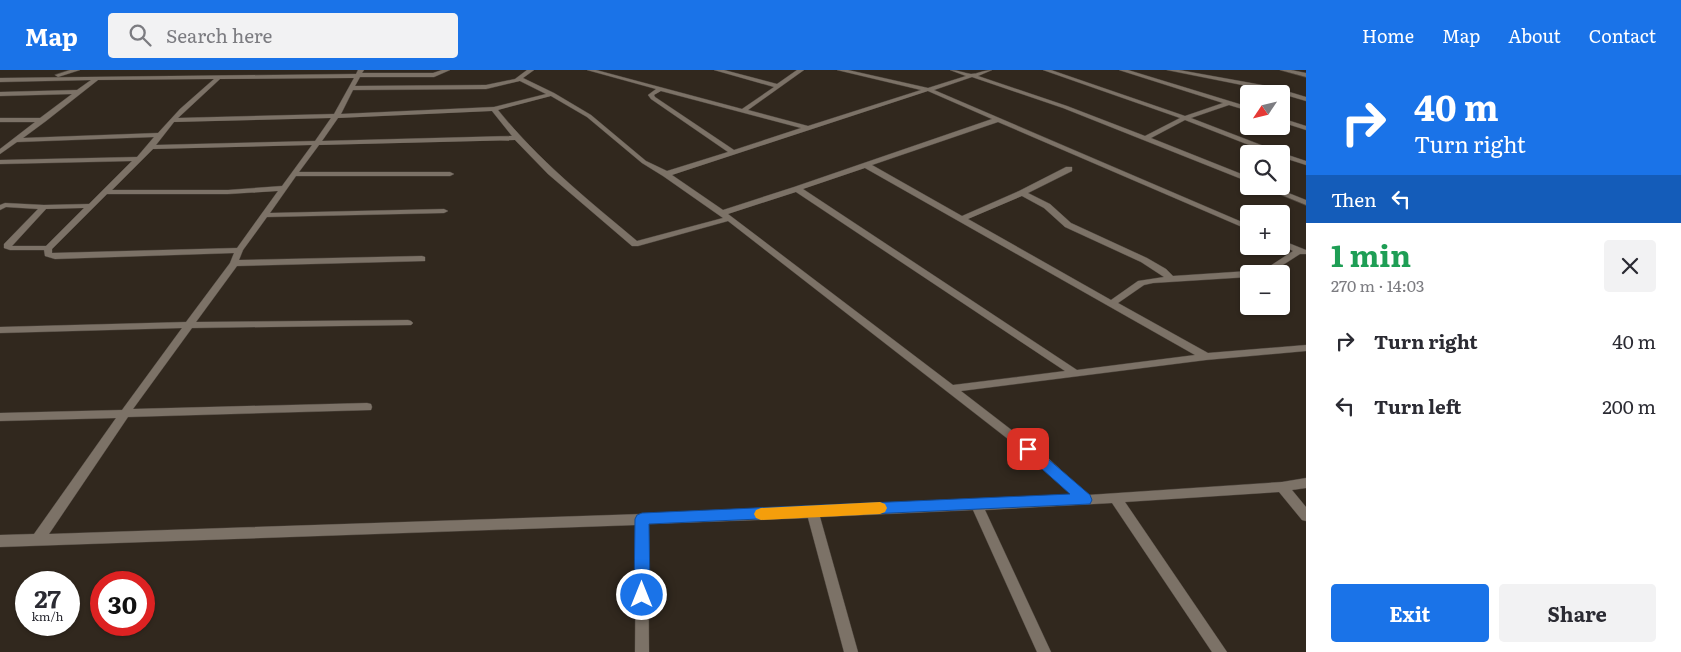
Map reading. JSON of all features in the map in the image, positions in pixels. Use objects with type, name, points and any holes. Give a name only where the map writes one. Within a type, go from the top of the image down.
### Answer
[{"type":"street","points":[[45,79],[76,70]]},
{"type":"street","points":[[100,70],[116,78]]},
{"type":"street","points":[[228,70],[244,76]]},
{"type":"street","points":[[0,80],[357,73],[434,75],[447,70]]},
{"type":"street","points":[[518,79],[531,70]]},
{"type":"street","points":[[590,70],[808,128]]},
{"type":"street","points":[[717,70],[778,86]]},
{"type":"street","points":[[743,111],[801,70]]},
{"type":"street","points":[[840,70],[930,90],[1240,224]]},
{"type":"street","points":[[953,70],[1045,101],[1240,176]]},
{"type":"street","points":[[666,174],[990,70]]},
{"type":"street","points":[[1046,70],[1256,145]]},
{"type":"street","points":[[1122,70],[1240,106]]},
{"type":"street","points":[[1170,70],[1266,88],[1306,99]]},
{"type":"street","points":[[1283,70],[1306,75]]},
{"type":"street","points":[[38,539],[125,413],[191,325],[234,263],[239,250],[337,115],[352,88],[357,73]]},
{"type":"street","points":[[44,207],[7,246],[10,248],[48,248],[151,147],[173,120],[218,77]]},
{"type":"street","points":[[1,150],[44,120],[97,78]]},
{"type":"street","points":[[352,88],[482,87],[518,79],[524,80],[552,94],[589,116],[644,162],[666,174],[725,216],[951,388],[1044,461],[1085,500]]},
{"type":"street","points":[[662,88],[651,95],[653,98],[734,153]]},
{"type":"street","points":[[0,94],[80,92]]},
{"type":"street","points":[[173,120],[298,118],[494,109],[552,94]]},
{"type":"street","points":[[1144,139],[1185,118],[1228,103]]},
{"type":"street","points":[[494,109],[517,138],[562,183],[609,219],[636,244],[725,216],[996,120]]},
{"type":"street","points":[[0,120],[44,120]]},
{"type":"street","points":[[1290,123],[1306,128]]},
{"type":"street","points":[[16,140],[159,135]]},
{"type":"street","points":[[151,147],[517,138]]},
{"type":"street","points":[[1290,157],[1306,163]]},
{"type":"street","points":[[0,162],[139,159]]},
{"type":"street","points":[[866,165],[1206,357]]},
{"type":"street","points":[[962,219],[1022,193],[1069,169]]},
{"type":"street","points":[[294,174],[450,174]]},
{"type":"street","points":[[105,192],[228,192],[284,188]]},
{"type":"street","points":[[797,189],[1075,373]]},
{"type":"street","points":[[1022,193],[1047,206],[1068,225],[1144,260],[1163,271],[1169,277]]},
{"type":"street","points":[[1286,195],[1306,203]]},
{"type":"street","points":[[0,208],[5,206],[92,206]]},
{"type":"street","points":[[264,216],[444,211]]},
{"type":"street","points":[[1290,246],[1303,252]]},
{"type":"street","points":[[48,248],[48,254],[55,256],[239,250]]},
{"type":"street","points":[[1279,265],[1303,252]]},
{"type":"street","points":[[234,263],[422,259]]},
{"type":"street","points":[[1111,304],[1141,282],[1169,277],[1240,274]]},
{"type":"street","points":[[0,330],[191,325],[408,323]]},
{"type":"street","points":[[951,388],[1206,357],[1306,348]]},
{"type":"street","points":[[0,417],[367,407]]},
{"type":"street","points":[[0,541],[331,531],[1085,500],[1282,487],[1306,483]]},
{"type":"street","points":[[1282,487],[1306,516]]},
{"type":"street","points":[[1115,498],[1220,652]]},
{"type":"street","points":[[976,504],[1044,652]]},
{"type":"street","points":[[812,511],[851,652]]},
{"type":"street","points":[[642,519],[642,652]]},
{"type":"slow traffic","points":[[761,514],[880,508]]},
{"type":"route","points":[[642,595],[642,519],[1085,500],[1044,461],[1028,449]]}]
